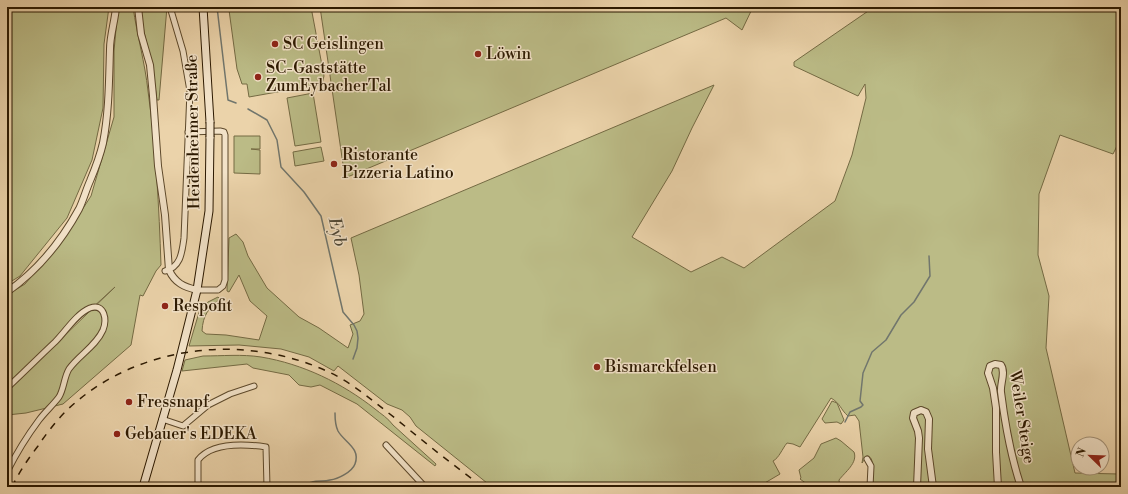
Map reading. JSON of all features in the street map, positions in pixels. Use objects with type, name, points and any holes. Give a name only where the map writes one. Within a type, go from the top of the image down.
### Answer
[{"type":"main road","name":"Heidenheimer Straße","points":[[143,487],[197,290],[209,211],[210,122],[203,7]]},
{"type":"street","points":[[7,292],[24,279],[40,263],[59,240],[79,209],[96,166],[107,118],[110,49],[116,7]]},
{"type":"street","points":[[138,7],[141,34],[150,65],[167,270],[180,284],[197,290],[218,290],[223,286],[225,280],[225,135],[224,132],[216,130],[188,132]]},
{"type":"street","name":"Heidenheimer Straße","points":[[167,270],[175,267],[179,262],[184,238],[190,92],[186,65],[170,7]]},
{"type":"street","points":[[7,388],[56,341],[72,322],[90,309],[98,308],[103,311],[104,322],[100,335],[69,370],[59,396],[37,422],[7,472]]},
{"type":"street","name":"Weiler Steige","points":[[998,487],[996,408],[993,388],[988,372],[990,366],[994,364],[1000,364],[1003,370],[1001,385],[1002,398],[1021,487]]},
{"type":"street","points":[[162,419],[183,426],[208,405],[230,394],[254,386]]},
{"type":"street","points":[[917,487],[919,436],[913,418],[914,413],[921,410],[927,413],[929,418],[928,449],[933,487]]},
{"type":"street","points":[[198,487],[198,460],[210,450],[232,444],[266,447],[267,487]]},
{"type":"street","points":[[386,445],[425,487]]},
{"type":"street","points":[[867,459],[871,466],[870,487]]},
{"type":"green space","points":[[7,7],[109,7],[104,44],[103,108],[92,160],[67,218],[20,276],[7,284]]},
{"type":"green space","points":[[118,7],[133,7],[145,70],[155,156],[161,265],[156,271],[143,296],[140,295],[131,345],[63,404],[26,413],[7,415],[7,388],[115,287],[7,386],[7,295],[25,284],[62,241],[91,196],[114,117],[114,51]]},
{"type":"green space","points":[[140,7],[167,7],[159,100],[157,100],[152,65]]},
{"type":"green space","name":"SC Geislingen","points":[[231,7],[311,7],[324,76],[322,84],[249,97],[247,84],[242,84],[237,69],[229,10]]},
{"type":"green space","points":[[320,7],[753,7],[742,30],[726,18],[345,178]]},
{"type":"green space","points":[[874,7],[1121,7],[1121,138],[1113,154],[1060,135],[1039,194],[1038,255],[1049,296],[1046,348],[1070,451],[1070,476],[1110,476],[1110,474],[1119,474],[1121,475],[1121,487],[872,487],[873,465],[870,457],[866,458],[862,463],[863,457],[859,421],[855,415],[848,416],[837,402],[831,398],[800,447],[787,443],[779,456],[773,461],[780,474],[758,487],[492,487],[416,426],[410,417],[402,410],[387,404],[338,366],[334,371],[309,357],[281,349],[239,345],[189,346],[200,309],[208,302],[218,297],[220,299],[209,309],[205,316],[202,331],[206,334],[226,335],[259,340],[267,316],[250,301],[239,275],[229,292],[227,291],[229,238],[236,234],[243,242],[248,256],[267,288],[299,317],[319,328],[348,348],[353,334],[350,325],[360,321],[364,314],[359,275],[351,238],[714,85],[672,171],[632,237],[691,272],[722,257],[744,268],[835,201],[852,155],[866,98],[865,84],[858,96],[794,66],[794,62]]},
{"type":"green space","points":[[313,93],[321,142],[295,146],[287,98]]},
{"type":"green space","points":[[234,136],[260,136],[260,149],[251,149],[260,150],[260,174],[234,173]]},
{"type":"green space","points":[[321,147],[324,161],[295,166],[293,152]]},
{"type":"green space","points":[[239,355],[261,357],[292,364],[321,376],[349,391],[387,418],[436,464],[435,466],[357,404],[320,385],[311,387],[299,385],[289,375],[253,368],[247,364],[182,371],[185,360],[203,356]]},
{"type":"green space","points":[[832,401],[837,403],[844,420],[841,424],[837,422],[825,423],[822,419]]},
{"type":"green space","points":[[836,438],[854,452],[855,456],[853,464],[839,480],[840,487],[811,487],[800,479],[799,470],[814,458],[821,444]]},
{"type":"waterway","name":"Eyb","points":[[217,7],[228,100],[236,103]]},
{"type":"waterway","name":"Eyb","points":[[248,109],[267,120],[277,140],[281,167],[304,192],[321,216],[343,312],[357,331],[357,348],[353,359]]},
{"type":"waterway","points":[[845,422],[850,412],[863,405],[860,401],[863,373],[872,352],[886,340],[901,315],[914,302],[930,276],[929,256]]},
{"type":"waterway","name":"Eyb","points":[[301,487],[312,482],[328,481],[341,477],[351,470],[355,464],[356,454],[354,449],[338,431],[335,413]]},
{"type":"railway","points":[[12,487],[27,461],[55,423],[66,411],[94,388],[125,371],[158,359],[192,352],[228,349],[263,352],[298,360],[331,373],[364,394],[483,487]]},
{"type":"place","name":"SC Geislingen","points":[[275,44]]},
{"type":"place","name":"Löwin","points":[[478,54]]},
{"type":"place","name":"SC-Gaststätte ZumEybacherTal","points":[[258,77]]},
{"type":"place","name":"Ristorante Pizzeria Latino","points":[[334,164]]},
{"type":"place","name":"Respofit","points":[[165,306]]},
{"type":"place","name":"Bismarckfelsen","points":[[597,367]]},
{"type":"place","name":"Fressnapf","points":[[129,402]]},
{"type":"place","name":"Gebauer's EDEKA","points":[[117,434]]}]
